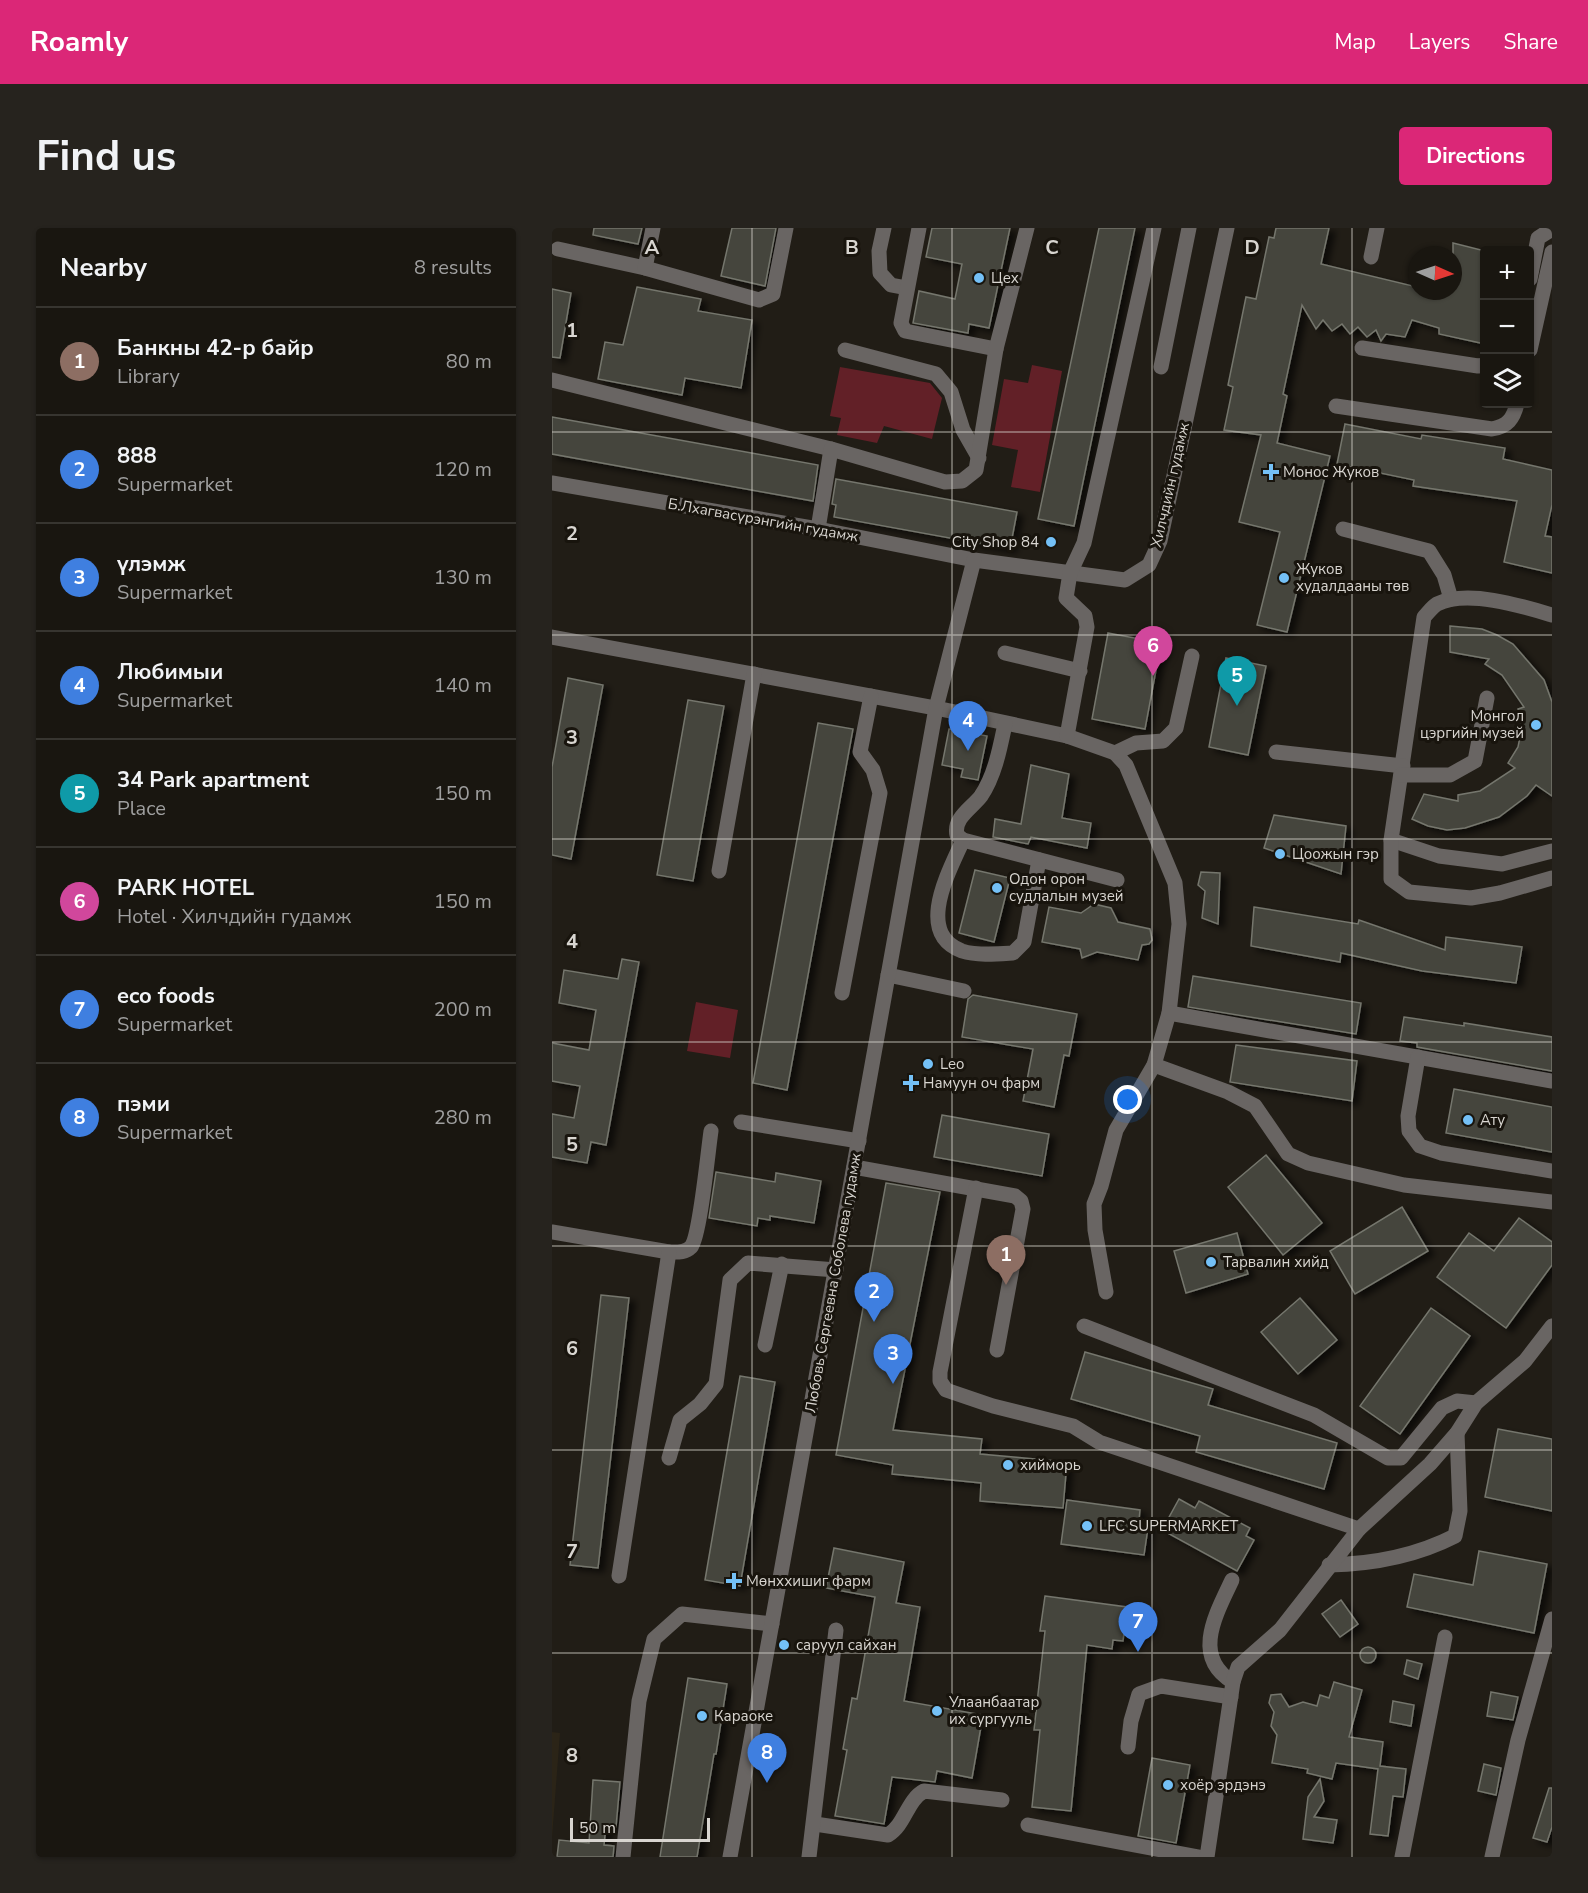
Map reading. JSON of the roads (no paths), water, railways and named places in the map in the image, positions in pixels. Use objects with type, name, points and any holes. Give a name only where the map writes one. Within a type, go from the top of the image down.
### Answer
[{"type":"street","points":[[645,268],[653,228]]},
{"type":"street","points":[[554,253],[645,268],[759,300],[772,294],[786,228]]},
{"type":"street","points":[[885,228],[879,251],[880,273],[891,285],[907,288]]},
{"type":"street","points":[[919,228],[901,323],[905,331],[996,349]]},
{"type":"street","points":[[552,380],[831,449],[945,482],[962,482],[976,470],[996,349],[1027,228]]},
{"type":"street","points":[[1067,736],[1087,627],[1085,616],[1066,598],[1070,573],[1084,543],[1154,228]]},
{"type":"street","points":[[1161,367],[1189,228]]},
{"type":"street","name":"Хилчдийн гудамж","points":[[974,560],[1125,580],[1149,565],[1160,541],[1227,228]]},
{"type":"street","points":[[1371,257],[1377,228]]},
{"type":"street","points":[[1534,258],[1538,238],[1552,229]]},
{"type":"street","points":[[1534,332],[1552,252]]},
{"type":"street","points":[[1362,348],[1480,366]]},
{"type":"street","points":[[845,350],[936,374],[951,392],[963,430],[979,458]]},
{"type":"street","points":[[1336,406],[1492,429],[1508,424],[1515,408]]},
{"type":"street","points":[[818,529],[831,449]]},
{"type":"street","name":"Б.Лхагвасүрэнгийн гудамж","points":[[552,483],[818,529],[974,560]]},
{"type":"street","points":[[1343,530],[1429,551],[1444,575],[1451,599]]},
{"type":"street","name":"Любовь Сергеевна Соболева гудамж","points":[[730,1857],[936,708],[974,560]]},
{"type":"street","points":[[1552,615],[1509,602],[1451,599],[1435,605],[1424,617],[1391,840],[1391,879],[1409,892],[1472,898],[1500,893],[1552,878]]},
{"type":"street","points":[[552,637],[936,708],[1067,736],[1116,753],[1126,765],[1175,883],[1179,924],[1169,1013],[1154,1065],[1116,1130],[1094,1204],[1095,1230],[1106,1292]]},
{"type":"street","points":[[1005,653],[1080,671]]},
{"type":"street","points":[[1116,753],[1136,743],[1163,741],[1176,728],[1192,656]]},
{"type":"street","points":[[718,871],[754,674]]},
{"type":"street","points":[[842,993],[880,794],[873,770],[860,752],[871,696]]},
{"type":"street","points":[[1276,752],[1450,775],[1475,761],[1487,698]]},
{"type":"street","points":[[1005,723],[993,773],[981,796],[956,827],[957,835],[963,840],[1117,880]]},
{"type":"street","points":[[963,840],[939,899],[937,921],[944,938],[962,951],[1013,953],[1024,942],[1039,860]]},
{"type":"street","points":[[1391,840],[1439,856],[1502,864],[1552,851]]},
{"type":"street","points":[[888,975],[964,992]]},
{"type":"street","points":[[1169,1013],[1552,1081]]},
{"type":"street","points":[[1418,1057],[1408,1116],[1409,1131],[1420,1146],[1441,1154],[1552,1171]]},
{"type":"street","points":[[1154,1065],[1228,1092],[1255,1106],[1288,1154],[1308,1164],[1404,1185],[1552,1202]]},
{"type":"street","points":[[741,1122],[859,1141]]},
{"type":"street","points":[[552,1232],[669,1252],[685,1252],[693,1245],[711,1131]]},
{"type":"street","points":[[854,1167],[1015,1196],[1021,1202],[1023,1209],[997,1350]]},
{"type":"street","points":[[976,1188],[940,1372],[940,1381],[946,1390],[993,1406],[1073,1426],[1099,1442],[1359,1529]]},
{"type":"street","points":[[618,1576],[669,1252]]},
{"type":"street","points":[[669,1458],[680,1420],[700,1404],[716,1384],[730,1280],[748,1263],[836,1270]]},
{"type":"street","points":[[765,1345],[782,1264]]},
{"type":"street","points":[[1084,1326],[1314,1415],[1388,1458],[1401,1458],[1442,1408],[1457,1401],[1476,1403]]},
{"type":"street","points":[[1207,1857],[1232,1690],[1238,1667],[1280,1630],[1359,1529],[1430,1464],[1457,1432],[1476,1403],[1525,1361],[1552,1326]]},
{"type":"street","points":[[1329,1565],[1368,1564],[1438,1545],[1455,1536],[1460,1511],[1457,1432]]},
{"type":"street","points":[[1232,1580],[1211,1626],[1211,1656],[1218,1674],[1232,1690]]},
{"type":"street","points":[[623,1857],[639,1701],[654,1639],[682,1614],[772,1624]]},
{"type":"street","points":[[1492,1857],[1518,1740],[1552,1619]]},
{"type":"street","points":[[809,1857],[815,1824],[836,1630]]},
{"type":"street","points":[[1402,1857],[1445,1637]]},
{"type":"street","points":[[1128,1747],[1131,1722],[1139,1694],[1161,1686],[1232,1690]]},
{"type":"street","points":[[815,1824],[888,1835],[898,1826],[915,1797],[924,1791],[1002,1800]]},
{"type":"street","points":[[1028,1825],[1199,1857]]},
{"type":"place","name":"Цех","points":[[979,278]]},
{"type":"place","name":"Монос Жуков","points":[[1271,472]]},
{"type":"place","name":"City Shop 84","points":[[1051,542]]},
{"type":"place","name":"Жуков худалдааны төв","points":[[1284,578]]},
{"type":"place","name":"PARK HOTEL","points":[[1153,676]]},
{"type":"place","name":"34 Park apartment","points":[[1237,706]]},
{"type":"place","name":"Монгол цэргийн музей","points":[[1536,725]]},
{"type":"place","name":"Любимыи","points":[[968,751]]},
{"type":"place","name":"Цоожын гэр","points":[[1280,854]]},
{"type":"place","name":"Одон орон судлалын музей","points":[[997,888]]},
{"type":"place","name":"Leo","points":[[928,1064]]},
{"type":"place","name":"Намуун оч фарм","points":[[911,1083]]},
{"type":"place","name":"Ату","points":[[1468,1120]]},
{"type":"place","name":"Тарвалин хийд","points":[[1211,1262]]},
{"type":"place","name":"Банкны 42-р байр","points":[[1006,1285]]},
{"type":"place","name":"888","points":[[874,1322]]},
{"type":"place","name":"үлэмж","points":[[893,1384]]},
{"type":"place","name":"хийморь","points":[[1008,1465]]},
{"type":"place","name":"LFC SUPERMARKET","points":[[1087,1526]]},
{"type":"place","name":"Мөнххишиг фарм","points":[[734,1581]]},
{"type":"place","name":"саруул сайхан","points":[[784,1645]]},
{"type":"place","name":"eco foods","points":[[1138,1652]]},
{"type":"place","name":"Улаанбаатар их сургууль","points":[[937,1711]]},
{"type":"place","name":"Караоке","points":[[702,1716]]},
{"type":"place","name":"пэми","points":[[767,1783]]},
{"type":"place","name":"хоёр эрдэнэ","points":[[1168,1785]]}]
